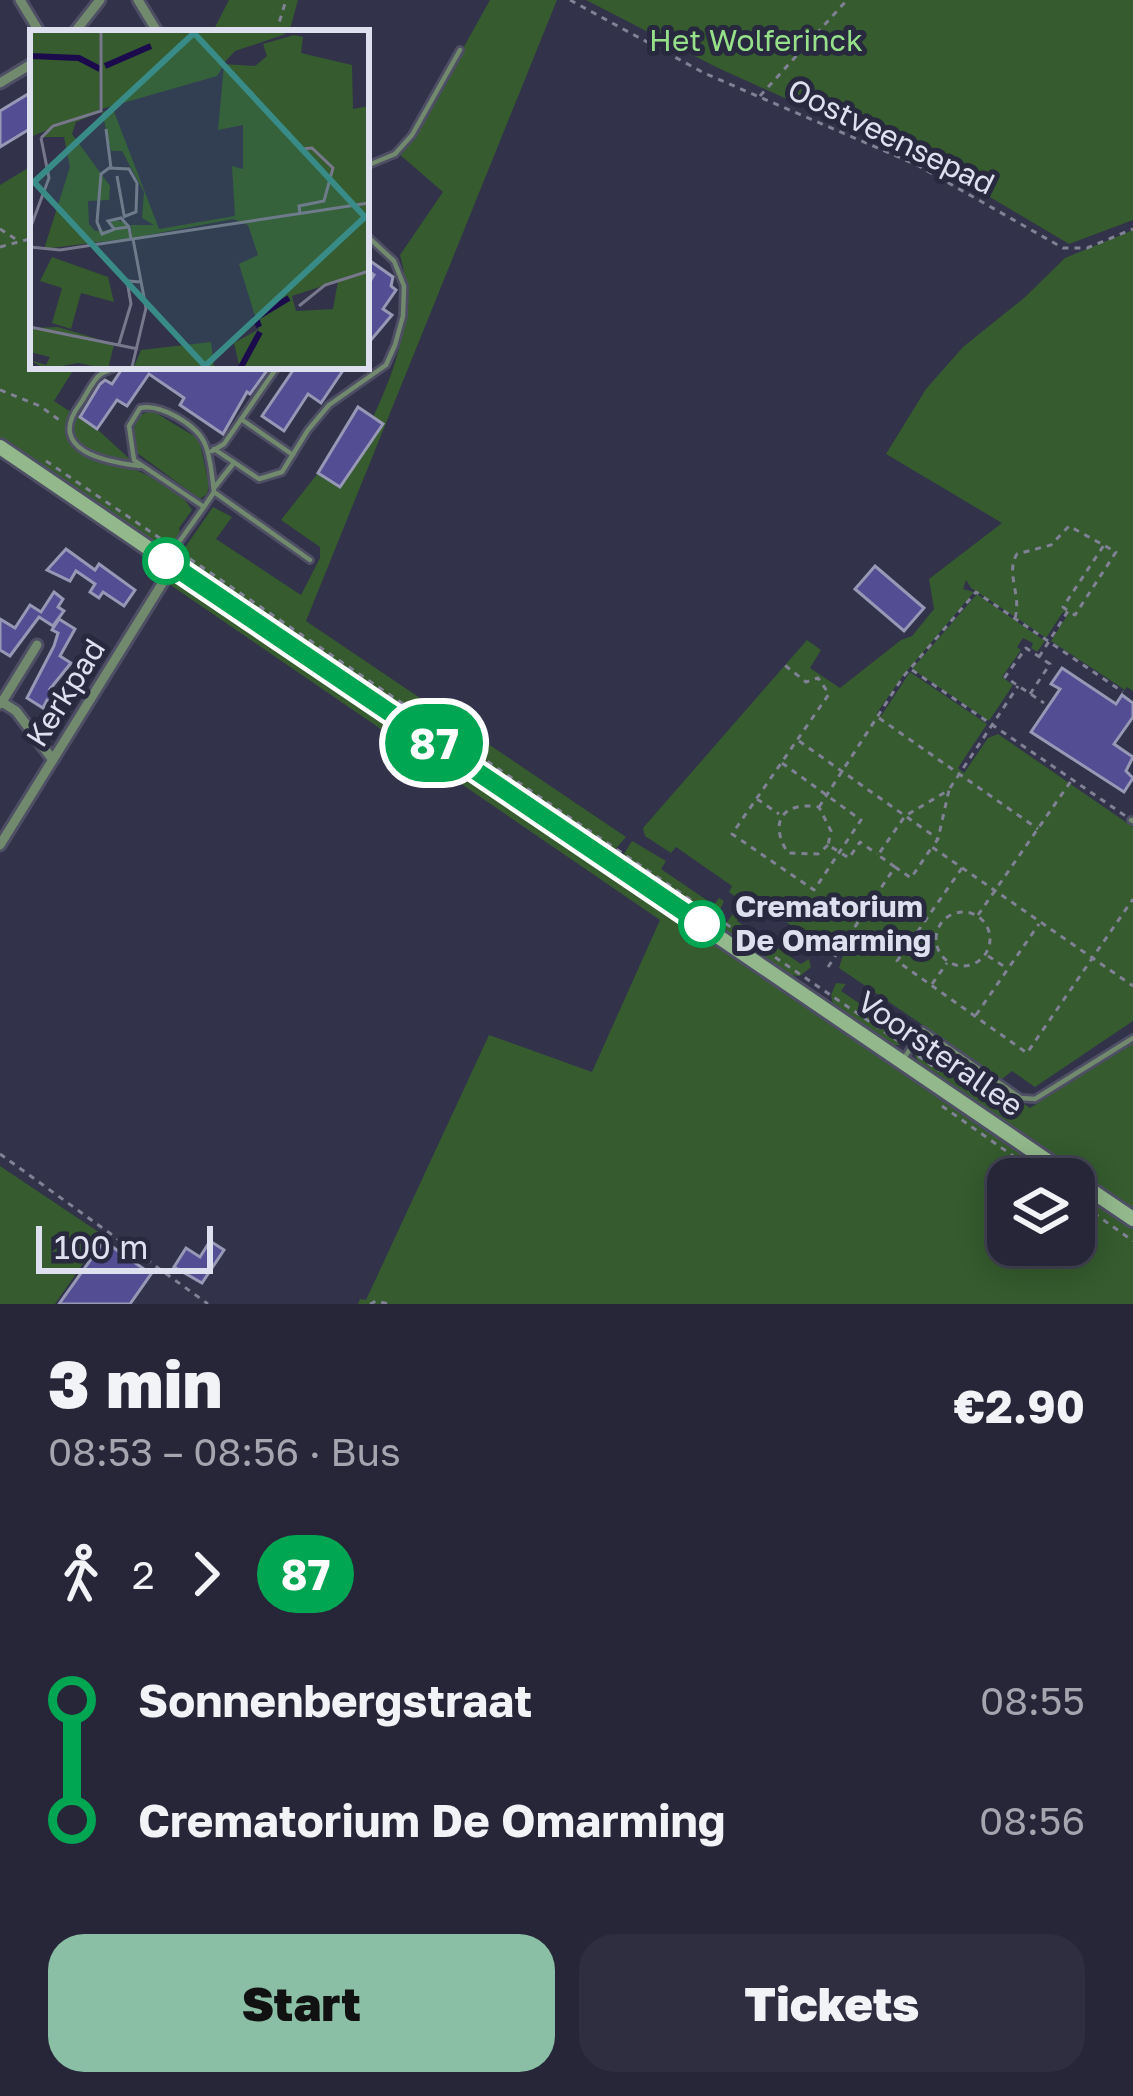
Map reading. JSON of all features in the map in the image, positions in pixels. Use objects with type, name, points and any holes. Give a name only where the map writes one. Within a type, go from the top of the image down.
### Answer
[{"type":"main road","name":"Voorsterallee","points":[[0,447],[906,1056],[1045,1158]]},
{"type":"main road","name":"Voorsterallee","points":[[1095,1194],[1133,1220]]},
{"type":"street","points":[[76,30],[100,0]]},
{"type":"street","points":[[138,0],[156,30]]},
{"type":"street","points":[[25,2],[39,30]]},
{"type":"street","points":[[0,83],[30,65]]},
{"type":"street","name":"Kerkpad","points":[[0,845],[171,558]]},
{"type":"street","points":[[37,645],[1,703],[16,711],[52,760]]},
{"type":"lane","points":[[369,165],[395,154],[412,134],[460,50]]},
{"type":"lane","points":[[210,451],[259,479],[282,472],[329,405],[386,365],[404,316],[404,286],[394,261],[369,238]]},
{"type":"lane","points":[[110,369],[99,374],[70,417],[69,427],[81,449],[91,457],[140,466],[203,508]]},
{"type":"lane","points":[[210,451],[224,444],[276,369]]},
{"type":"lane","points":[[140,466],[132,453],[129,426],[133,415],[158,406],[199,434],[210,451],[214,490],[310,560]]},
{"type":"lane","points":[[241,418],[293,454]]},
{"type":"lane","points":[[171,558],[233,464]]},
{"type":"lane","points":[[906,1056],[922,1030],[1022,1098],[1035,1099],[1133,1038]]},
{"type":"path","points":[[277,30],[286,0]]},
{"type":"path","name":"Oostveensepad","points":[[569,0],[704,73],[917,166],[1063,248],[1087,248],[1133,229]]},
{"type":"path","points":[[759,97],[847,0]]},
{"type":"path","points":[[0,229],[17,240]]},
{"type":"path","points":[[0,247],[30,238]]},
{"type":"path","points":[[0,390],[40,406],[69,427]]},
{"type":"path","points":[[39,457],[171,558],[906,1056],[944,1074]]},
{"type":"path","points":[[1015,619],[1019,603],[1012,562],[1017,554],[1047,547],[1070,526],[1104,545],[1116,552],[1075,615],[1063,607],[1104,545]]},
{"type":"path","points":[[1078,583],[1091,591]]},
{"type":"path","points":[[819,807],[910,669],[976,592],[1123,692]]},
{"type":"path","points":[[1039,657],[1068,611]]},
{"type":"path","points":[[1030,694],[1050,664],[1026,648],[1006,677],[1018,686],[1030,694],[1044,703]]},
{"type":"path","points":[[782,663],[806,682],[818,678],[829,694],[732,834],[814,890],[861,820],[782,763]]},
{"type":"path","points":[[910,669],[1132,821]]},
{"type":"path","points":[[828,844],[849,858],[860,842],[911,878],[938,839],[949,790],[1018,686]]},
{"type":"path","points":[[878,717],[1038,829]]},
{"type":"path","points":[[797,740],[938,839]]},
{"type":"path","points":[[979,915],[1072,779]]},
{"type":"path","points":[[878,855],[905,816],[949,790]]},
{"type":"path","points":[[756,799],[780,815]]},
{"type":"path","points":[[788,854],[777,828],[780,815],[791,806],[819,807]]},
{"type":"path","points":[[788,854],[818,854],[828,844],[831,831],[819,807]]},
{"type":"path","points":[[932,848],[1133,986]]},
{"type":"path","points":[[779,866],[788,854]]},
{"type":"path","points":[[828,967],[895,867]]},
{"type":"path","points":[[962,868],[897,962],[1027,1053],[1133,899]]},
{"type":"path","points":[[963,911],[979,915],[988,927],[986,955],[971,966],[952,965],[938,953],[940,923],[963,911]]},
{"type":"path","points":[[928,916],[940,923]]},
{"type":"path","points":[[975,1016],[1040,922]]},
{"type":"path","points":[[986,955],[1008,969]]},
{"type":"path","points":[[931,986],[948,961]]},
{"type":"path","points":[[0,1154],[208,1304]]},
{"type":"path","points":[[1095,1214],[1133,1241]]},
{"type":"path","points":[[370,1304],[389,1304]]},
{"type":"green space","points":[[229,0],[298,0],[290,30],[214,30]]},
{"type":"green space","points":[[490,0],[557,0],[306,621],[626,837],[612,853],[177,559],[213,507],[232,517],[216,539],[301,595],[320,558],[320,547],[281,520],[318,473],[340,487],[391,374],[405,315],[400,255],[443,192],[399,154],[413,138]]},
{"type":"green space","name":"Het Wolferinck","points":[[586,0],[1133,0],[1133,220],[1069,244],[944,170],[716,67]]},
{"type":"green space","points":[[30,167],[30,369],[74,369],[54,401],[97,429],[132,461],[128,467],[164,484],[187,502],[192,510],[167,554],[0,440],[0,185]]},
{"type":"green space","points":[[1133,230],[1133,691],[1051,641],[1068,614],[1063,612],[1046,638],[1017,618],[1018,613],[1015,617],[966,580],[963,589],[974,592],[877,713],[881,716],[910,672],[987,724],[958,768],[964,773],[988,738],[998,734],[1133,827],[1133,1021],[1035,1087],[1012,1071],[1002,1079],[839,968],[843,955],[834,949],[822,956],[812,950],[816,942],[749,897],[744,903],[729,892],[732,886],[676,847],[671,853],[645,836],[643,828],[807,640],[821,650],[810,668],[840,688],[912,636],[934,609],[929,579],[1002,523],[886,454],[926,389],[963,347],[1065,258]]},
{"type":"green space","points":[[151,410],[199,439],[209,485],[200,499],[137,453],[137,417]]},
{"type":"green space","points":[[175,575],[1038,1158],[987,1158],[987,1266],[1095,1266],[1095,1198],[1133,1224],[1133,1304],[358,1304],[366,1300],[489,1035],[592,1072],[660,920],[169,584]]},
{"type":"green space","points":[[977,594],[1045,641],[1037,652],[1023,638],[1017,647],[1021,650],[1002,677],[1013,685],[989,721],[912,669]]},
{"type":"green space","points":[[632,841],[666,861],[661,869],[714,905],[719,898],[724,901],[717,917],[706,919],[625,865],[622,857]]},
{"type":"green space","points":[[735,911],[742,913],[737,921],[801,964],[809,959],[811,967],[800,976],[786,975],[728,933],[724,926]]},
{"type":"green space","points":[[836,983],[846,984],[841,991],[905,1034],[912,1029],[914,1037],[907,1045],[893,1045],[833,1005]]},
{"type":"green space","points":[[921,1041],[930,1041],[1030,1108],[1133,1042],[1133,1210],[1095,1184],[1095,1158],[1057,1158],[918,1062],[914,1053]]},
{"type":"green space","points":[[0,1166],[103,1235],[55,1304],[0,1304]]},
{"type":"building","points":[[30,93],[30,129],[0,147],[0,111]]},
{"type":"building","points":[[369,260],[393,277],[391,286],[396,290],[383,309],[392,315],[369,342],[369,283],[374,275]]},
{"type":"building","points":[[122,369],[266,372],[247,392],[223,434],[180,405],[184,398],[149,374],[127,406],[117,400],[97,429],[80,417],[100,384],[105,380],[112,384]]},
{"type":"building","points":[[294,369],[344,369],[321,403],[308,394],[284,431],[262,416]]},
{"type":"building","points":[[358,407],[383,424],[340,487],[318,473]]},
{"type":"building","points":[[66,549],[95,570],[99,564],[135,590],[124,606],[103,592],[99,598],[90,592],[95,584],[76,571],[70,581],[47,570]]},
{"type":"building","points":[[875,566],[924,608],[904,631],[855,589]]},
{"type":"building","points":[[54,592],[63,599],[58,607],[64,611],[53,626],[39,617],[10,656],[0,650],[0,619],[15,628],[30,605],[41,612]]},
{"type":"building","points":[[59,619],[75,629],[60,656],[71,663],[50,689],[59,695],[54,704],[47,700],[43,708],[27,698],[54,646],[58,633],[52,630]]},
{"type":"building","points":[[1062,668],[1116,704],[1122,695],[1133,703],[1133,717],[1114,744],[1133,757],[1126,771],[1133,778],[1124,792],[1031,732],[1060,689],[1051,684]]},
{"type":"building","points":[[104,1241],[151,1274],[130,1304],[59,1304]]},
{"type":"building","points":[[210,1241],[224,1250],[202,1283],[174,1267],[186,1248],[200,1257]]},
{"type":"bus line","name":"87","points":[[166,561],[702,924]]},
{"type":"place","name":"Crematorium De Omarming","points":[[702,924]]}]
